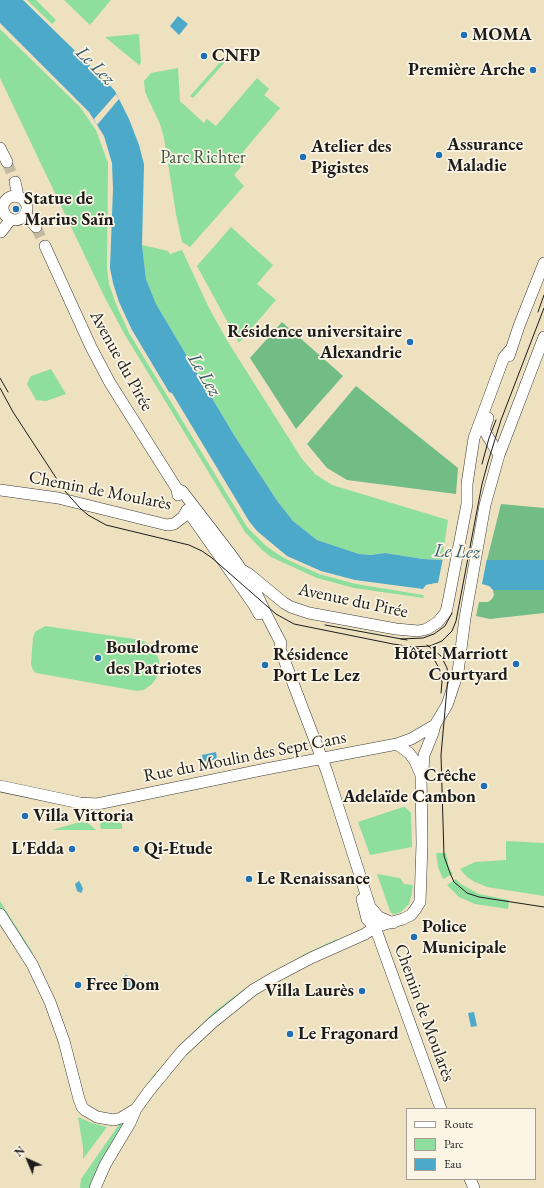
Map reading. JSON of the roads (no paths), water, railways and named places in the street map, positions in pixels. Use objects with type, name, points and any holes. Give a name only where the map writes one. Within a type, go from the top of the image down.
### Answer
[{"type":"main road","points":[[0,148],[7,162]]},
{"type":"main road","points":[[15,182],[17,197]]},
{"type":"main road","points":[[17,197],[26,203],[27,211],[26,215],[19,220],[11,219],[6,215],[2,205],[9,199],[17,197]]},
{"type":"main road","points":[[26,215],[36,227]]},
{"type":"main road","points":[[1,232],[11,219]]},
{"type":"main road","name":"Avenue du Pirée","points":[[44,246],[94,353],[110,383],[177,489],[178,494],[187,510],[222,560]]},
{"type":"main road","points":[[499,455],[484,430],[509,361],[510,350],[544,263]]},
{"type":"main road","points":[[95,1188],[105,1164],[130,1123],[136,1109],[182,1050],[212,1023],[253,990],[311,958],[365,934],[377,922],[393,923],[411,915],[420,902],[422,844],[421,775],[423,770],[424,755],[435,725],[447,705],[458,672],[465,618],[485,505],[499,455],[544,337]]},
{"type":"main road","name":"Avenue du Pirée","points":[[177,489],[182,491],[242,570],[291,607],[309,613],[418,631],[434,626],[446,612],[467,504],[467,484],[474,438],[504,357],[510,350]]},
{"type":"main road","name":"Chemin de Moularès","points":[[0,490],[58,498],[167,525],[174,524],[183,517],[187,510]]},
{"type":"main road","name":"Chemin de Moularès","points":[[222,560],[254,605],[275,647],[280,650]]},
{"type":"main road","name":"Chemin de Moularès","points":[[242,570],[254,588],[281,643],[280,650],[322,758],[359,871],[356,879],[367,919],[377,922],[384,954],[441,1108]]},
{"type":"main road","name":"Rue du Moulin des Sept Cans","points":[[0,786],[90,804],[103,803],[402,742],[422,734],[435,725]]},
{"type":"main road","points":[[402,742],[415,761],[421,775]]},
{"type":"main road","points":[[0,914],[32,964],[50,1002],[64,1040],[82,1107],[97,1117],[114,1120],[121,1118],[136,1109]]},
{"type":"water","points":[[0,0],[23,0],[115,91],[129,119],[139,145],[144,164],[142,245],[146,279],[156,304],[234,435],[278,502],[293,521],[317,540],[359,554],[371,555],[385,553],[423,559],[442,560],[544,560],[544,590],[493,590],[489,586],[436,583],[426,585],[423,589],[355,580],[321,571],[287,556],[257,531],[249,521],[172,393],[169,392],[132,330],[119,302],[110,268],[113,189],[112,163],[104,136],[89,112],[0,23]]},
{"type":"water","points":[[178,16],[188,24],[179,35],[170,26]]},
{"type":"water","points":[[216,752],[217,759],[203,762],[202,755]]},
{"type":"water","points":[[79,881],[83,889],[81,893],[77,891],[75,884]]},
{"type":"water","points":[[127,975],[132,986],[125,989],[120,978]]},
{"type":"water","points":[[474,1012],[477,1026],[471,1027],[468,1013]]},
{"type":"tunnel","points":[[7,162],[15,182]]},
{"type":"tunnel","points":[[36,227],[45,246]]},
{"type":"tram line","points":[[538,312],[544,295]]},
{"type":"tram line","points":[[0,388],[13,412],[64,490],[88,515],[106,525],[189,545],[202,551],[276,614],[294,624],[393,644],[412,647],[430,646],[442,641],[452,631],[456,621],[482,484],[488,462],[501,420],[544,308]]},
{"type":"tram line","points":[[0,378],[8,392]]},
{"type":"tram line","points":[[482,464],[489,438],[496,420]]},
{"type":"tram line","points":[[401,639],[423,638],[434,634],[445,626],[452,613]]},
{"type":"tram line","points":[[325,625],[407,640]]},
{"type":"tram line","points":[[427,645],[441,656],[447,668],[448,677],[441,755],[444,856],[454,882],[467,893],[479,897],[544,907]]},
{"type":"tram line","points":[[417,648],[429,655],[439,668],[442,682],[441,693]]},
{"type":"place","name":"MOMA","points":[[464,35]]},
{"type":"place","name":"CNFP","points":[[204,56]]},
{"type":"place","name":"Première Arche","points":[[533,70]]},
{"type":"place","name":"Assurance Maladie","points":[[439,155]]},
{"type":"place","name":"Atelier des Pigistes","points":[[303,157]]},
{"type":"place","name":"Statue de Marius Saïn","points":[[16,209]]},
{"type":"place","name":"Résidence universitaire Alexandrie","points":[[410,342]]},
{"type":"place","name":"Boulodrome des Patriotes","points":[[98,658]]},
{"type":"place","name":"Hôtel Marriott Courtyard","points":[[516,664]]},
{"type":"place","name":"Résidence Port Le Lez","points":[[265,665]]},
{"type":"place","name":"Crêche Adelaïde Cambon","points":[[484,786]]},
{"type":"place","name":"Villa Vittoria","points":[[25,816]]},
{"type":"place","name":"L'Edda","points":[[72,849]]},
{"type":"place","name":"Qi-Etude","points":[[136,849]]},
{"type":"place","name":"Le Renaissance","points":[[249,879]]},
{"type":"place","name":"Police Municipale","points":[[414,937]]},
{"type":"place","name":"Free Dom","points":[[78,985]]},
{"type":"place","name":"Villa Laurès","points":[[362,991]]},
{"type":"place","name":"Le Fragonard","points":[[290,1034]]},
{"type":"water label","name":"Le Lez","points":[[95,66]]},
{"type":"water label","name":"Le Lez","points":[[204,375]]},
{"type":"water label","name":"Le Lez","points":[[457,552]]},
{"type":"park label","name":"Parc Richter","points":[[203,158]]}]
